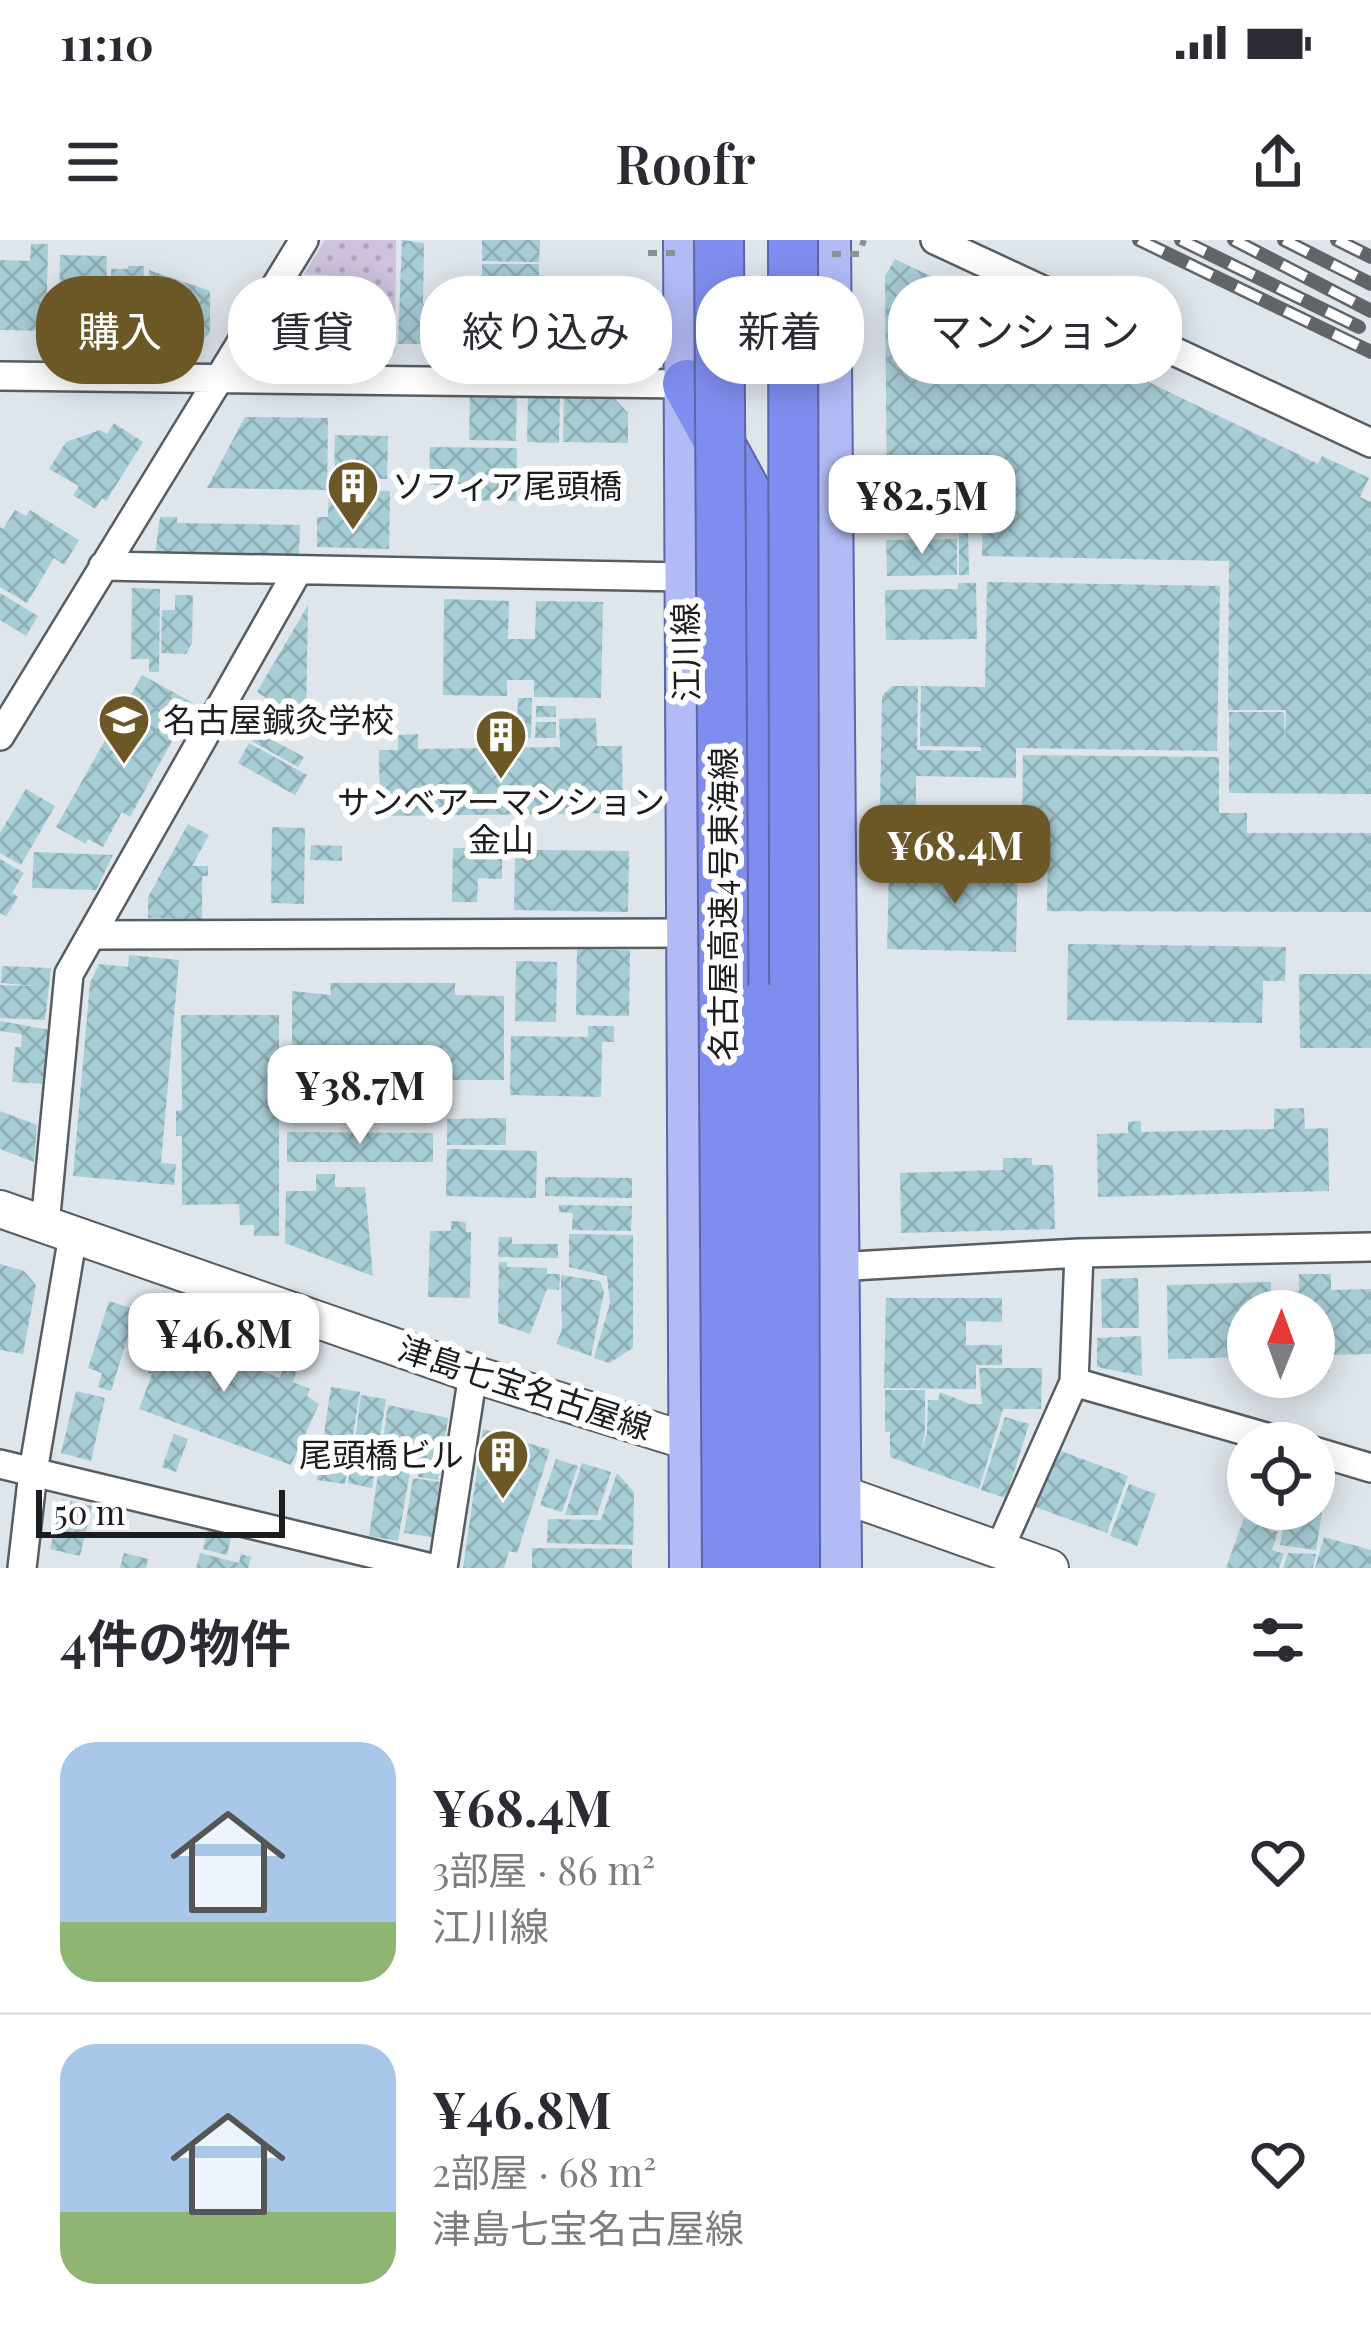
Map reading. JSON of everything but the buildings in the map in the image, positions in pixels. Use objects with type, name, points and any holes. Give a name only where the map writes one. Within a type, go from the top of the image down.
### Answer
[{"type":"highway","name":"名古屋高速4号東海線","points":[[719,240],[727,1568]]},
{"type":"highway","points":[[793,240],[795,1568]]},
{"type":"highway","points":[[687,384],[755,508],[761,1568]]},
{"type":"main road","name":"江川線","points":[[685,240],[692,1568]]},
{"type":"main road","points":[[829,240],[840,1568]]},
{"type":"main road","name":"津島七宝名古屋線","points":[[0,1209],[473,1374],[692,1441],[1050,1568]]},
{"type":"street","points":[[935,240],[1371,443]]},
{"type":"street","points":[[0,736],[221,376],[296,243]]},
{"type":"street","points":[[0,376],[687,384]]},
{"type":"street","points":[[104,566],[685,577]]},
{"type":"street","points":[[22,1568],[59,1230],[69,974],[297,572]]},
{"type":"street","points":[[91,935],[690,933]]},
{"type":"street","points":[[836,1267],[1078,1253],[1371,1247]]},
{"type":"street","points":[[999,1550],[1074,1382],[1078,1253]]},
{"type":"street","points":[[443,1568],[473,1374]]},
{"type":"street","points":[[1074,1382],[1227,1426]]},
{"type":"street","points":[[1335,1457],[1371,1468]]},
{"type":"street","points":[[0,1464],[432,1568]]},
{"type":"shaded area","points":[[325,240],[396,240],[396,276],[304,274]]},
{"type":"railway","points":[[1139,240],[1371,352]]},
{"type":"railway","points":[[1181,240],[1359,327]]},
{"type":"railway","points":[[1234,240],[1371,311]]},
{"type":"railway","points":[[1284,240],[1371,284]]},
{"type":"railway","points":[[1337,240],[1371,257]]},
{"type":"place","name":"ソフィア尾頭橋","points":[[353,532]]},
{"type":"place","name":"名古屋鍼灸学校","points":[[124,766]]},
{"type":"place","name":"サンベアーマンション 金山","points":[[501,781]]},
{"type":"place","name":"尾頭橋ビル","points":[[503,1501]]}]
